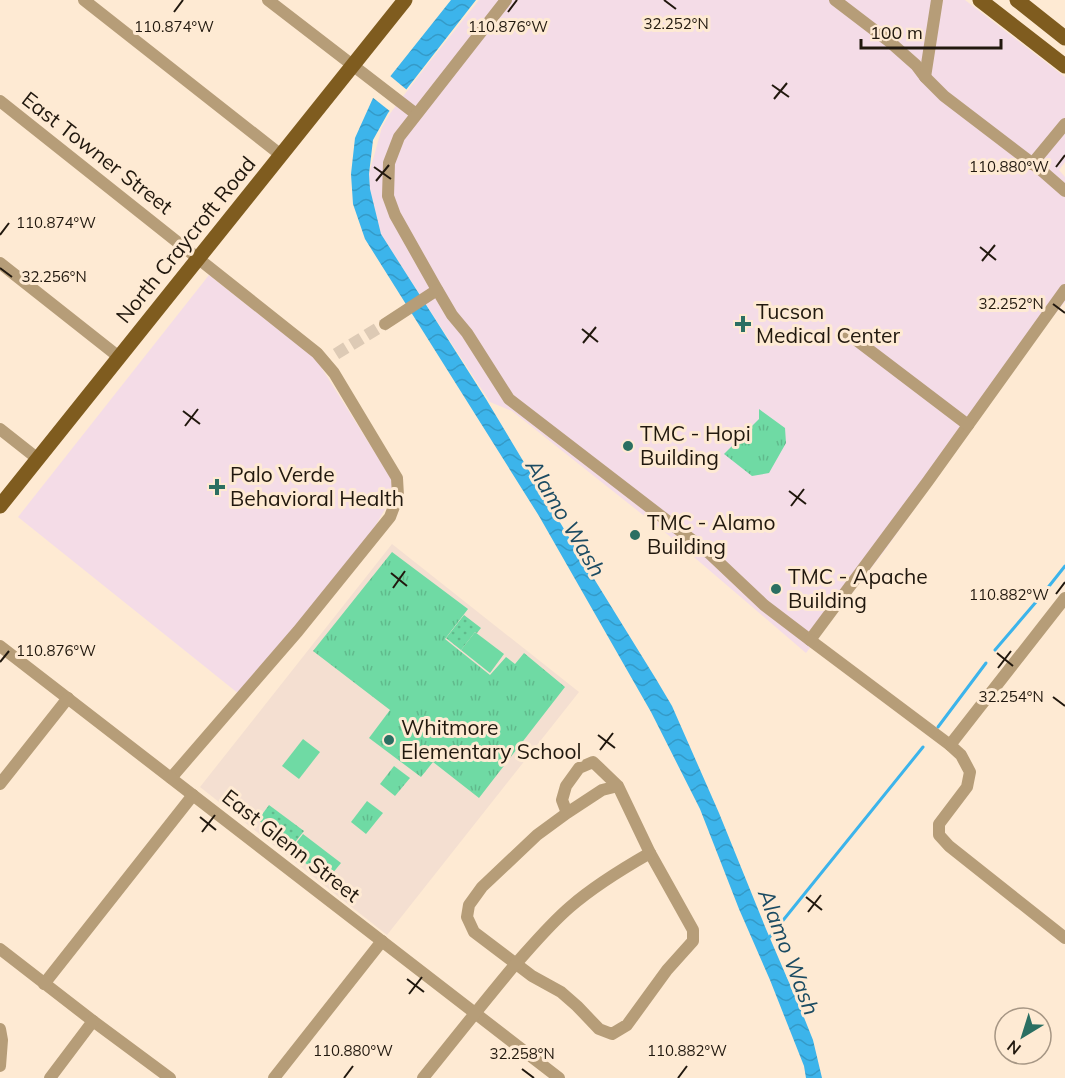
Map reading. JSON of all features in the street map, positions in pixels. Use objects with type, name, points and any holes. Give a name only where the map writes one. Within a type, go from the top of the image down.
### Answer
[{"type":"main road","name":"North Craycroft Road","points":[[0,506],[405,0]]},
{"type":"main road","points":[[980,0],[1065,66]]},
{"type":"main road","points":[[1016,1],[1065,38]]},
{"type":"street","points":[[84,0],[281,155]]},
{"type":"street","points":[[268,0],[416,114]]},
{"type":"street","points":[[506,0],[399,137],[390,163],[388,196],[433,293],[467,333],[509,399],[710,553],[764,605],[950,745],[961,756],[970,772],[967,787],[939,824],[939,835],[949,846],[1065,938]]},
{"type":"street","points":[[835,0],[890,42],[916,65],[944,96],[1065,190]]},
{"type":"street","points":[[926,78],[938,0]]},
{"type":"street","name":"East Towner Street","points":[[0,101],[309,346],[334,373],[397,478],[398,496],[390,517],[298,631],[171,778]]},
{"type":"street","points":[[1032,164],[1065,124]]},
{"type":"street","points":[[0,263],[119,357]]},
{"type":"street","points":[[810,640],[924,487],[1065,290]]},
{"type":"street","points":[[385,324],[433,293]]},
{"type":"street","points":[[847,333],[968,425]]},
{"type":"street","points":[[324,361],[336,354]]},
{"type":"street","points":[[0,429],[38,459]]},
{"type":"street","points":[[950,745],[1065,597]]},
{"type":"street","name":"East Glenn Street","points":[[0,646],[559,1078]]},
{"type":"street","points":[[0,784],[68,699]]},
{"type":"street","points":[[567,813],[562,800],[566,786],[579,768],[593,762],[618,786],[650,853],[693,930],[693,941],[667,970],[627,1026],[612,1034],[599,1029],[561,992],[532,976],[474,932],[467,917],[469,905],[482,888],[537,835],[602,790],[618,786]]},
{"type":"street","points":[[44,984],[193,795]]},
{"type":"street","points":[[423,1078],[516,964],[569,907],[612,875],[650,853]]},
{"type":"street","points":[[274,1078],[382,941]]},
{"type":"street","points":[[0,949],[170,1078]]},
{"type":"street","points":[[50,1078],[93,1021]]},
{"type":"street","points":[[0,1029],[2,1040],[0,1066],[5,1078]]},
{"type":"shaded area","name":"Tucson Medical Center","points":[[479,0],[965,0],[1065,77],[1065,162],[1059,170],[1065,177],[1065,302],[1040,332],[885,550],[806,653],[667,534],[512,411],[490,402],[381,234],[370,189],[369,174],[382,127],[391,112]]},
{"type":"shaded area","name":"Palo Verde Behavioral Health","points":[[209,275],[316,359],[391,478],[393,495],[369,537],[239,694],[18,517]]},
{"type":"shaded area","name":"Whitmore Elementary School","points":[[392,544],[579,692],[387,935],[200,787]]},
{"type":"green space","points":[[759,409],[785,428],[786,443],[769,473],[752,476],[724,454],[759,419]]},
{"type":"green space","points":[[392,552],[468,609],[445,639],[490,675],[506,657],[515,664],[524,653],[565,687],[479,798],[433,762],[421,777],[369,738],[390,710],[313,651]]},
{"type":"green space","points":[[464,615],[481,628],[461,650],[446,638]]},
{"type":"green space","points":[[475,632],[504,654],[490,673],[461,650]]},
{"type":"green space","points":[[303,739],[320,752],[299,779],[282,766]]},
{"type":"green space","points":[[394,766],[410,778],[395,796],[380,784]]},
{"type":"green space","points":[[367,801],[383,813],[366,834],[351,822]]},
{"type":"green space","points":[[269,805],[304,831],[292,846],[258,820]]},
{"type":"green space","points":[[303,834],[341,863],[327,880],[290,851]]},
{"type":"water","name":"Alamo Wash","points":[[451,0],[476,0],[388,113],[373,140],[369,174],[370,189],[381,234],[486,399],[672,706],[803,1015],[813,1040],[822,1078],[806,1078],[804,1066],[700,809],[651,712],[539,516],[365,239],[353,204],[351,174],[355,138],[373,98]]},
{"type":"pier","points":[[389,75],[407,90],[391,112],[372,97]]},
{"type":"waterway","points":[[1046,590],[1065,566]]},
{"type":"waterway","points":[[995,650],[1036,602]]},
{"type":"waterway","points":[[938,727],[986,663]]},
{"type":"waterway","points":[[768,939],[923,747]]},
{"type":"tunnel","points":[[336,354],[385,324]]},
{"type":"place","name":"Tucson Medical Center","points":[[743,324]]},
{"type":"place","name":"TMC - Hopi Building","points":[[628,446]]},
{"type":"place","name":"Palo Verde Behavioral Health","points":[[217,487]]},
{"type":"place","name":"TMC - Alamo Building","points":[[635,535]]},
{"type":"place","name":"TMC - Apache Building","points":[[776,589]]},
{"type":"place","name":"Whitmore Elementary School","points":[[389,740]]}]
